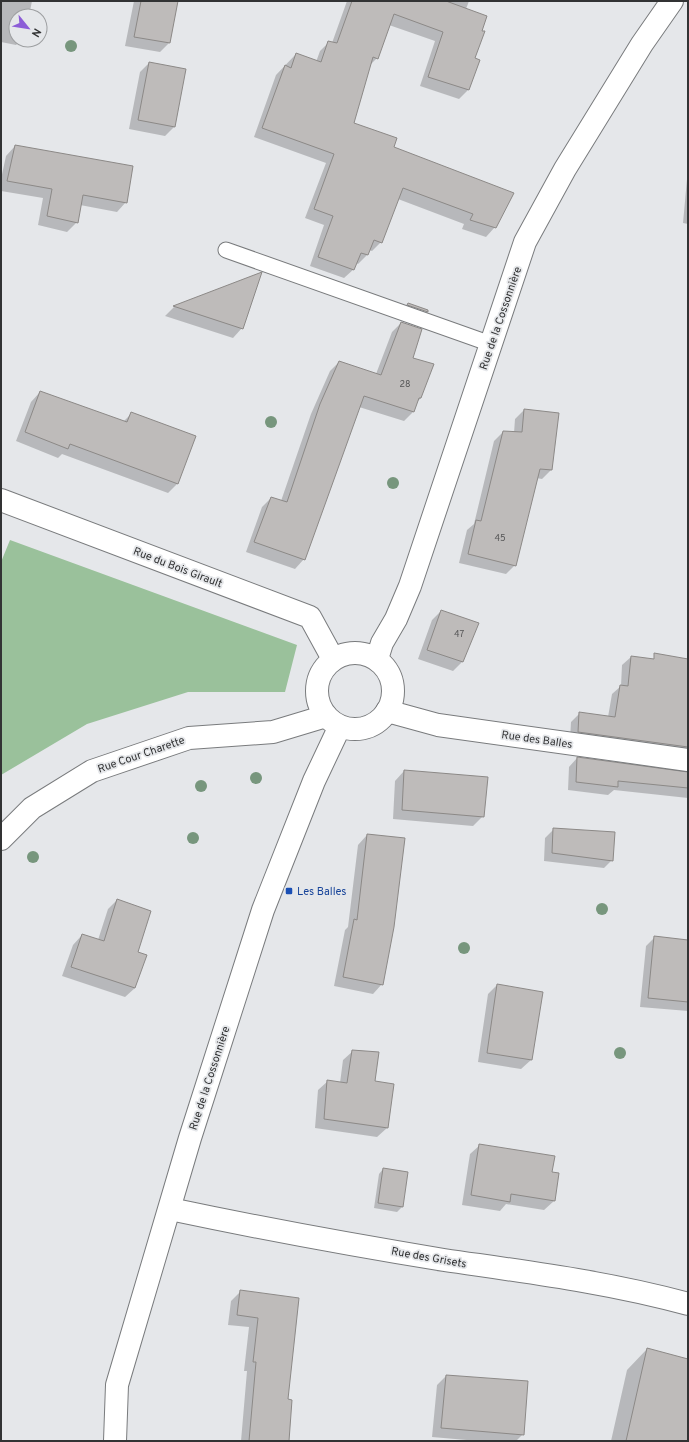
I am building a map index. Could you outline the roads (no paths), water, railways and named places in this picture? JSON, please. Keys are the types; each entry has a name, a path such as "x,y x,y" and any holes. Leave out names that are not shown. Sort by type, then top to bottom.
{"street":[{"name":"Rue de la Cossonnière","path":"377,659 382,643 396,619 410,586 525,242 565,169 642,44 672,1"},
{"name":"Rue du Bois Girault","path":"1,500 310,617 333,659"},
{"path":"355,652 366,654 377,659 385,667 393,689 392,700 387,711 378,721 366,727 353,729 333,721 319,705 316,692 318,680 324,668 333,659 343,654 355,652"},
{"name":"Rue des Balles","path":"387,711 438,725 688,760"},
{"name":"Rue de la Cossonnière","path":"114,1441 118,1385 190,1138 263,910 314,781 333,721"},
{"name":"Rue Cour Charette","path":"1,839 32,808 92,771 189,738 273,732 333,721"},
{"name":"Rue des Grisets","path":"170,1209 434,1258 609,1285 640,1291 688,1304"}],"lane":[{"path":"226,250 491,344"}],"place":[{"name":"Les Balles","path":"289,891"}]}
